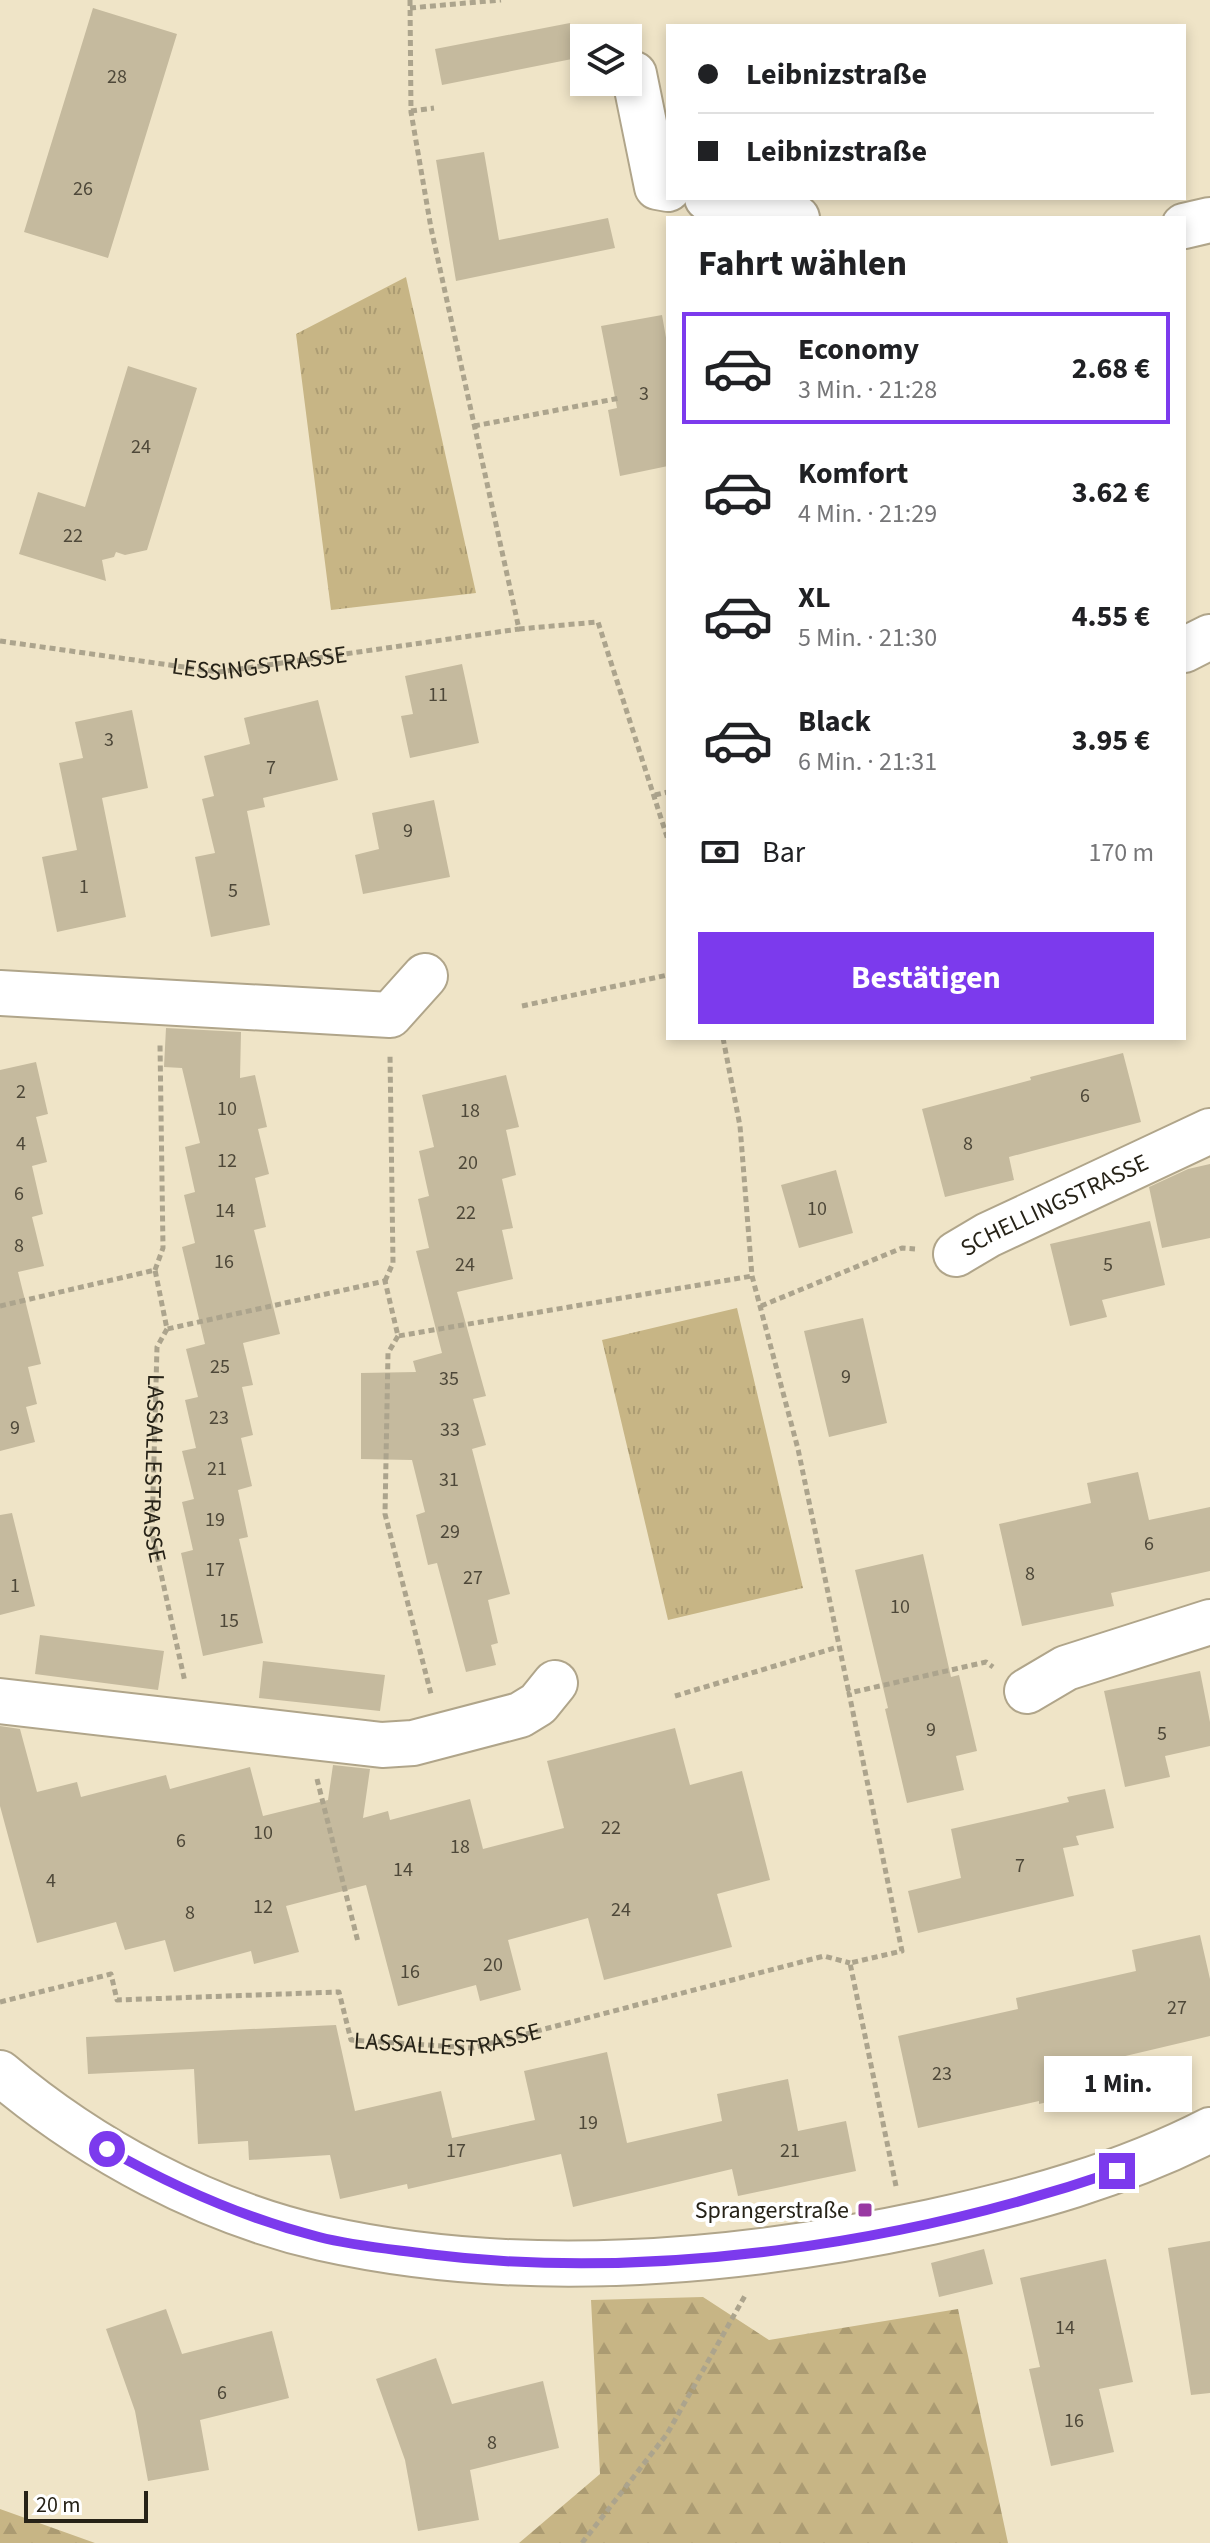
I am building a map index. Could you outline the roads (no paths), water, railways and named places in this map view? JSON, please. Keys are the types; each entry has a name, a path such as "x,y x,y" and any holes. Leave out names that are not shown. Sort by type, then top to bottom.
{"street":[{"path":"638,96 657,187 666,189"},
{"path":"716,200 788,216"},
{"path":"1186,226 1210,220"},
{"path":"1186,649 1210,637"},
{"path":"0,993 390,1015 425,976"},
{"name":"SCHELLINGSTRASSE","path":"956,1254 988,1235 1210,1131"},
{"path":"1027,1691 1066,1668 1210,1622"},
{"path":"0,1701 382,1745 413,1743 520,1715 538,1704 555,1683"},
{"path":"0,2073 40,2107 87,2138 198,2196 321,2238 479,2260 587,2264 682,2259 868,2235 991,2209 1052,2192 1117,2171 1210,2130"}],"place":[{"name":"Sprangerstraße","path":"865,2210"}]}
